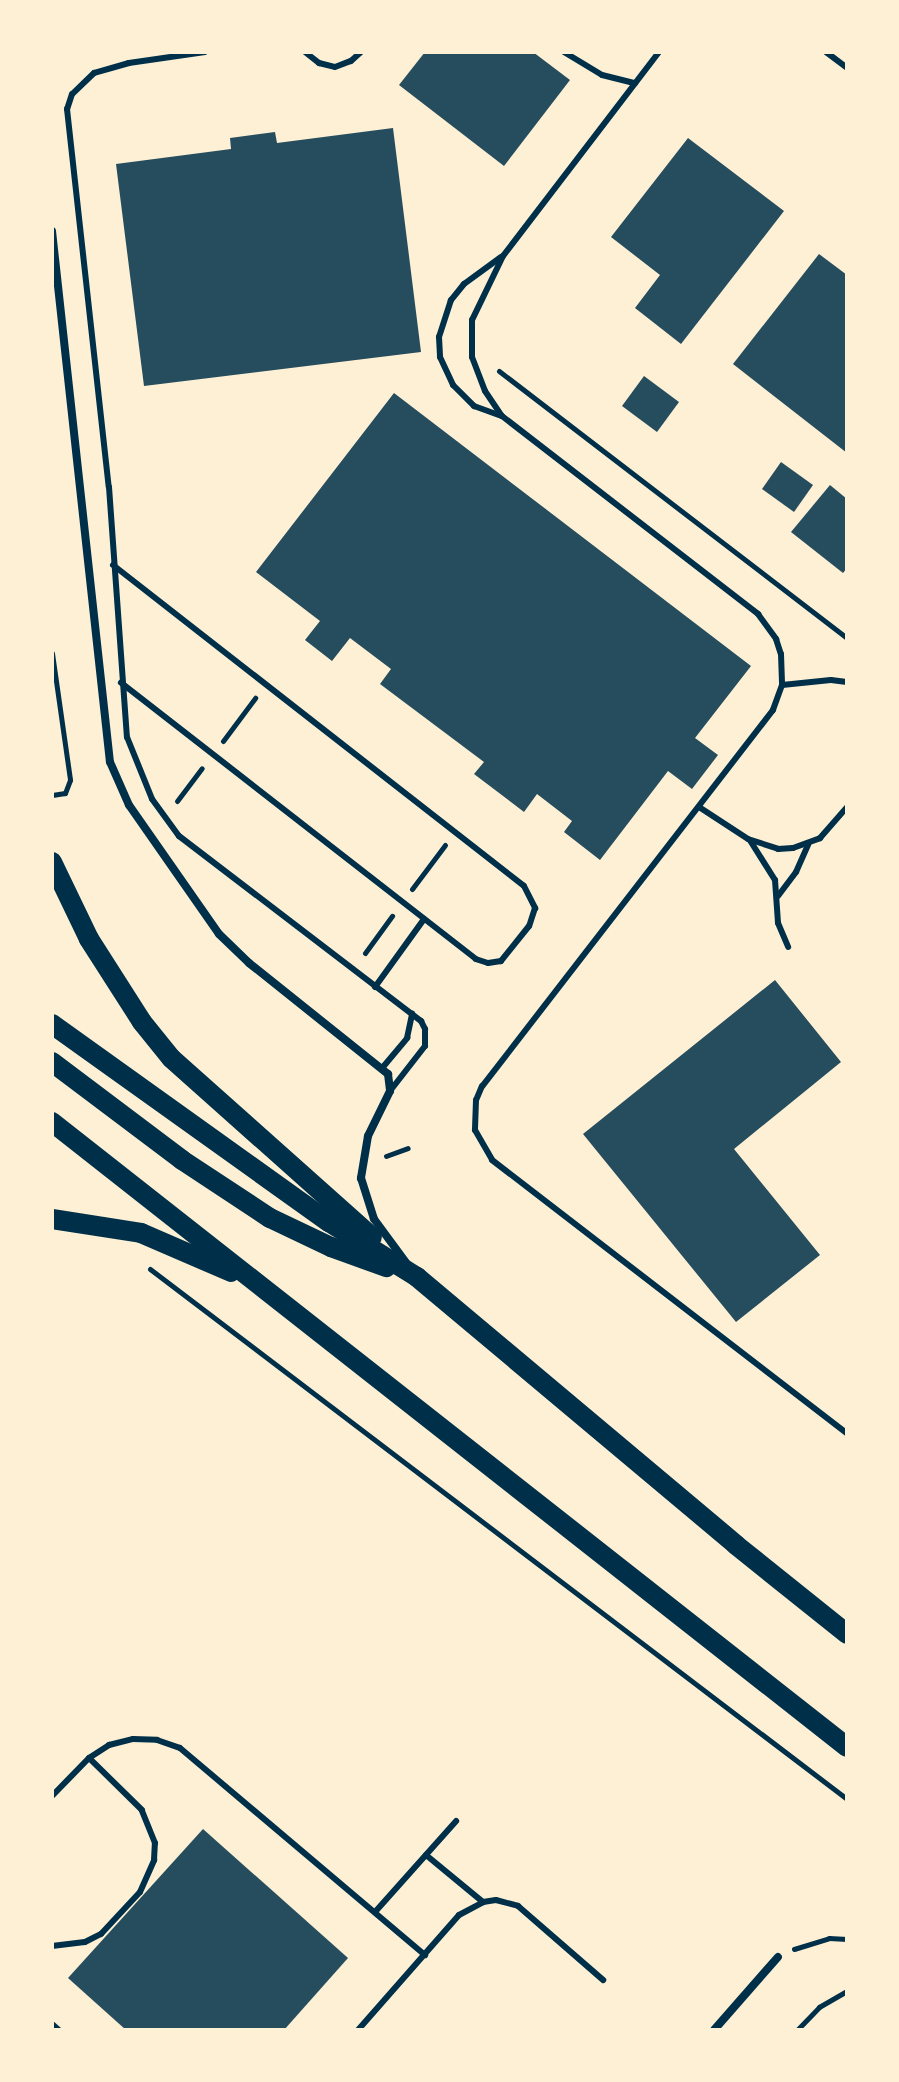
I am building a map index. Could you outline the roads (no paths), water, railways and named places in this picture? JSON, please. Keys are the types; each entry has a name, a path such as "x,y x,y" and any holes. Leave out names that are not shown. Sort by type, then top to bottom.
{"main road":[{"path":"52,862 96,950 142,1022 171,1058 417,1277 736,1545 847,1634"},
{"path":"52,1024 329,1222 417,1277"},
{"path":"52,1062 182,1160 270,1218 331,1247 417,1277"},
{"path":"52,1122 847,1747"},
{"path":"52,1219 73,1219 141,1233 262,1286"}],"street":[{"path":"52,231 105,739 118,784 129,805 219,934 249,963 388,1074 390,1091 368,1136 361,1178 374,1219 417,1277"},
{"path":"714,2030 778,1957"}],"lane":[{"path":"205,52 129,63 94,73 72,94 67,109 101,403 121,683 133,759 164,818 197,851 412,1014 425,1029 425,1046 390,1091"},
{"path":"305,52 319,63 335,67 351,61 361,52"},
{"path":"564,52 602,75 635,83"},
{"path":"502,416 477,374 470,338 478,302 503,256 659,52"},
{"path":"826,52 847,68"},
{"path":"503,256 464,284 451,300 439,337 440,357 453,385 474,406 502,416 758,614 776,639 781,654 782,685 773,710 482,1086 476,1100 475,1130 492,1160 847,1433"},
{"path":"113,565 524,886 535,908 532,920 506,957 495,963 476,959 121,683"},
{"path":"782,685 831,680 847,682"},
{"path":"699,807 748,839 778,849 808,845 830,830 847,807"},
{"path":"748,839 768,865 778,896 778,923 788,947"},
{"path":"778,896 796,872 808,845"},
{"path":"375,987 424,919"},
{"path":"383,1067 407,1038 412,1014"},
{"path":"52,1796 89,1758 109,1745 133,1739 157,1740 180,1748 425,1955"},
{"path":"52,1946 85,1942 101,1934 140,1892 154,1860 155,1843 142,1810 89,1758"},
{"path":"375,1912 456,1821"},
{"path":"426,1855 483,1902"},
{"path":"358,2030 459,1915 483,1902 496,1900 518,1906 603,1980"},
{"path":"52,2024 59,2030"}]}
